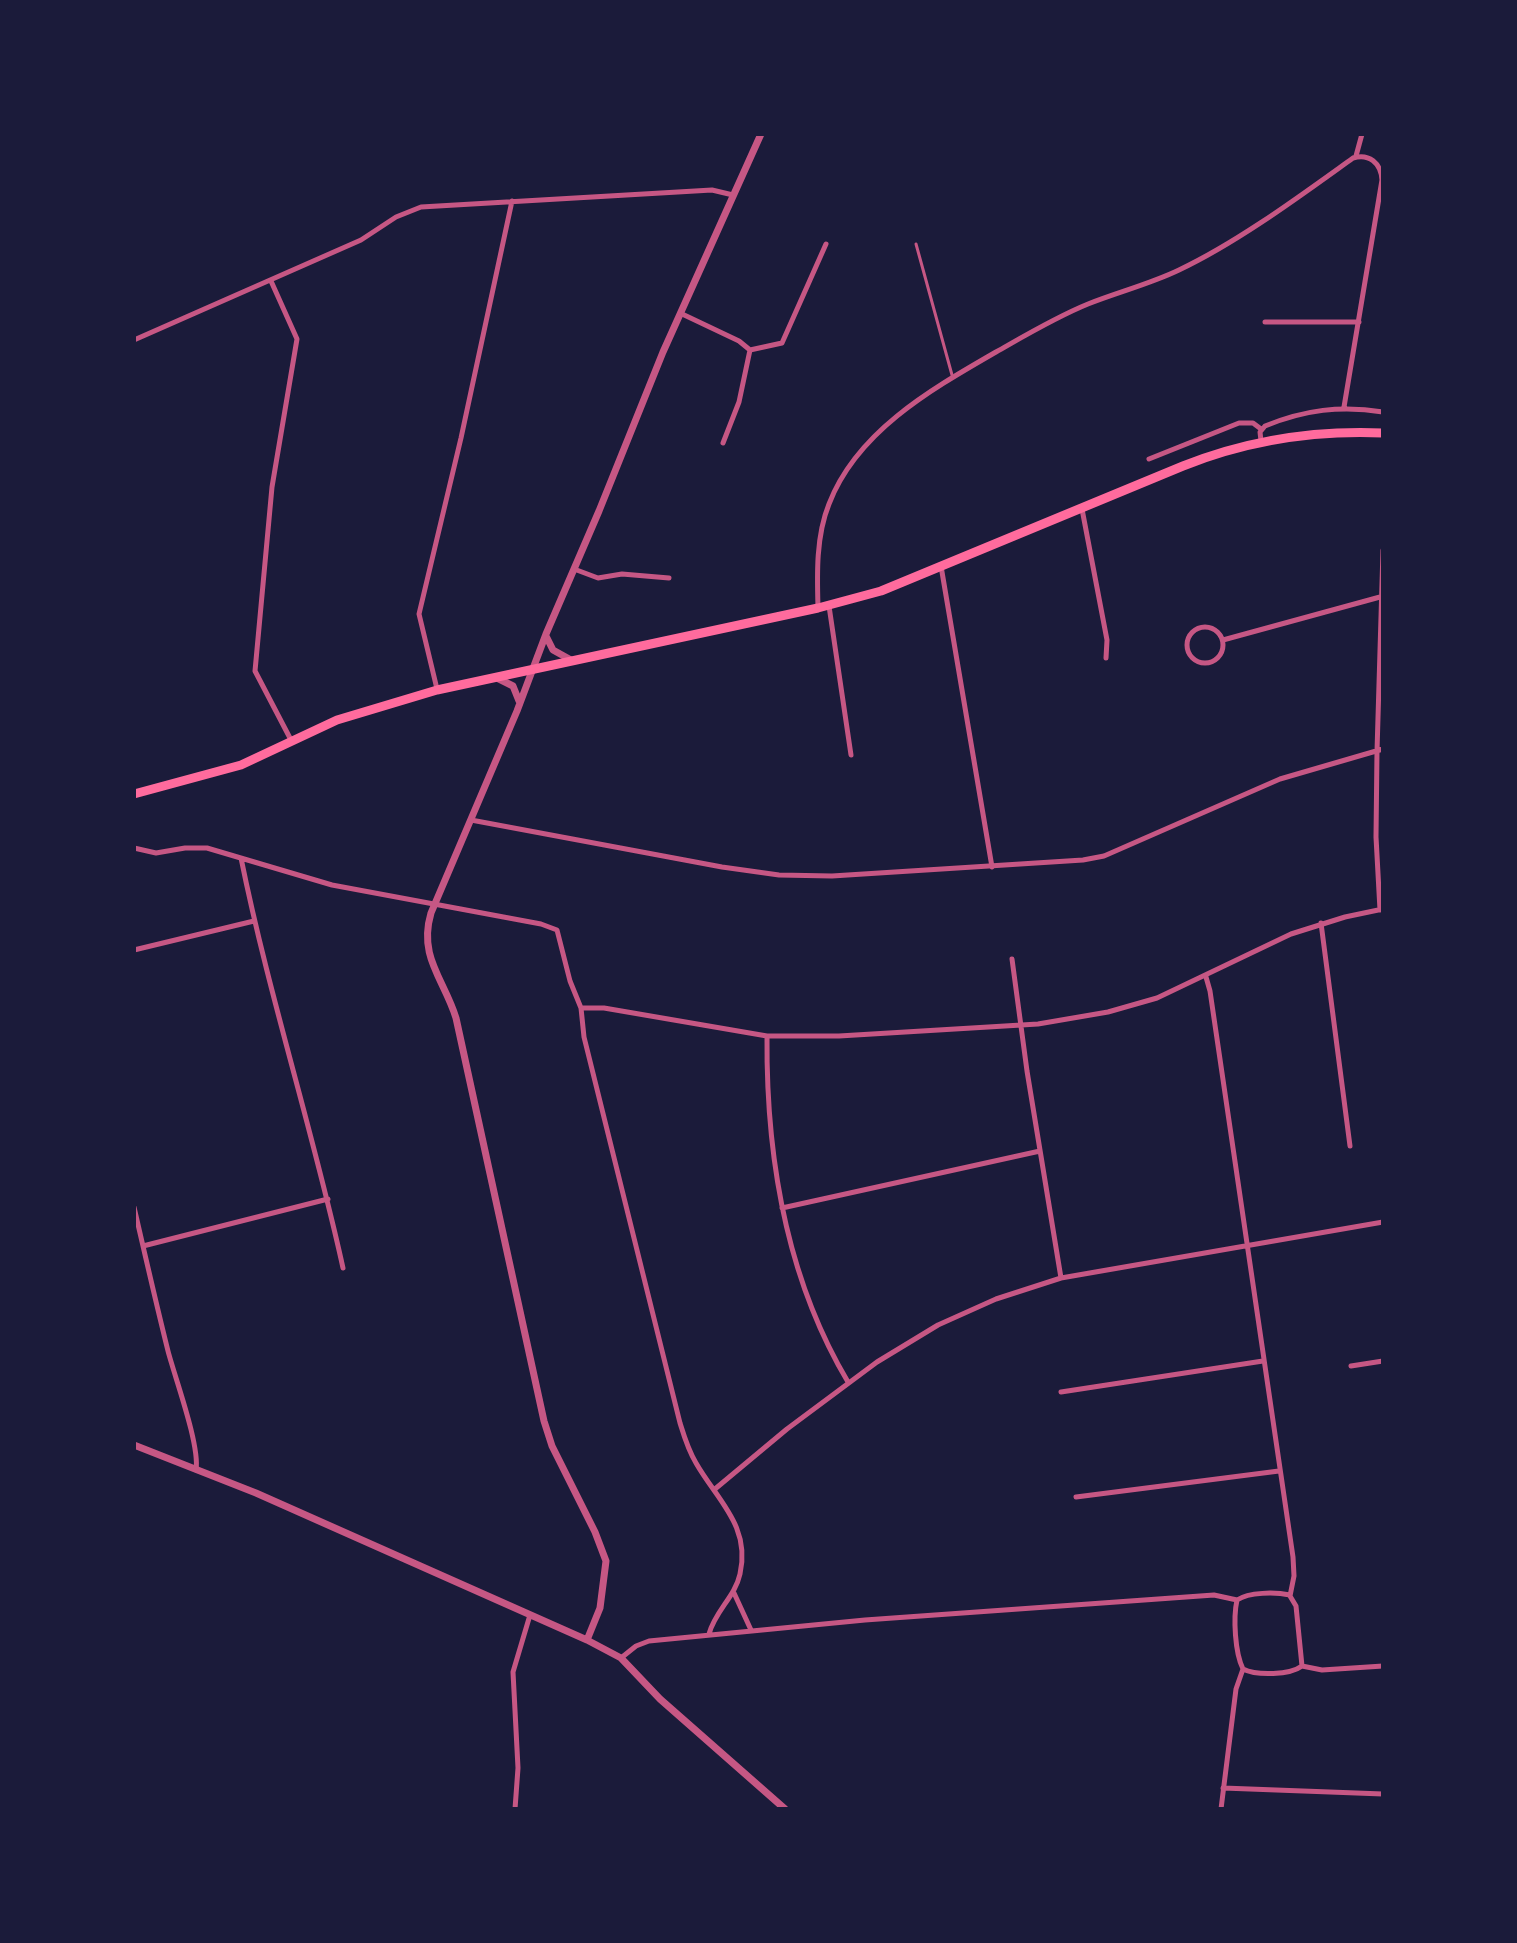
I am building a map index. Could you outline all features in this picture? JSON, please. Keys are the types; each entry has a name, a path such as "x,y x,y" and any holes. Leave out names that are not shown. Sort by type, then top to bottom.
{"highway":[{"path":"134,794 230,769 346,716 437,690 818,608 881,591 1196,461 1261,441 1329,432 1383,433"}],"street":[{"path":"587,1640 600,1608 606,1561 591,1523 557,1459 544,1421 456,1018 429,956 427,931 679,313 761,134"},
{"path":"1356,157 1362,134"},
{"path":"818,608 822,527 834,491 877,434 899,415 953,377 1064,315 1176,272 1196,261 1356,157 1365,157 1374,161 1382,176 1344,407"},
{"path":"134,340 361,240 396,217 421,207 712,190 733,195"},
{"path":"437,690 419,614 512,201"},
{"path":"750,350 782,343 826,244"},
{"path":"271,281 297,339 272,487 255,671 291,741"},
{"path":"679,313 739,341 750,350"},
{"path":"1265,322 1359,322"},
{"path":"723,443 739,402 750,350"},
{"path":"1261,429 1300,414 1344,407 1383,412"},
{"path":"1149,459 1239,423 1253,423 1261,429"},
{"path":"1261,429 1261,441"},
{"path":"1082,509 1107,640 1106,658"},
{"path":"581,1008 604,1008 767,1036 839,1036 1020,1026 1084,1017 1133,1005 1206,976 1275,941 1321,923 1382,909 1376,837 1383,550"},
{"path":"941,566 992,867"},
{"path":"574,569 598,578 622,574 669,578"},
{"path":"1223,640 1382,597"},
{"path":"829,605 851,755"},
{"path":"1197,628 1216,630 1223,640 1223,651 1211,663 1194,660 1187,650 1189,637 1197,628"},
{"path":"546,634 553,650 571,660"},
{"path":"490,677 506,680 513,686 520,703"},
{"path":"471,820 779,875 832,876 992,867 1097,858 1272,782 1380,750"},
{"path":"134,848 156,853 199,847 332,885 554,928 559,934 570,981 581,1008 587,1049 680,1423 695,1462 734,1520 740,1537 741,1565 734,1592 714,1619 709,1634"},
{"path":"241,858 254,921 328,1199 343,1268"},
{"path":"134,950 254,921"},
{"path":"1321,923 1350,1146"},
{"path":"1012,959 1061,1278"},
{"path":"1206,976 1294,1567 1290,1596 1296,1606 1302,1666"},
{"path":"767,1036 771,1142 782,1208 811,1304 848,1382"},
{"path":"782,1208 1040,1151"},
{"path":"143,1246 328,1199"},
{"path":"134,1207 187,1418 196,1470"},
{"path":"715,1489 848,1382 938,1325 996,1299 1061,1278 1383,1222"},
{"path":"1061,1392 1263,1361"},
{"path":"1351,1366 1383,1361"},
{"path":"134,1445 256,1493 621,1658 649,1689 785,1809"},
{"path":"1076,1497 1279,1471"},
{"path":"734,1592 751,1630"},
{"path":"621,1658 636,1646 649,1641 751,1630 1214,1595 1237,1600 1245,1596 1279,1593 1290,1596"},
{"path":"1221,1809 1236,1689 1243,1669 1239,1660 1237,1600"},
{"path":"515,1809 518,1768 512,1682 515,1661 530,1615"},
{"path":"1243,1669 1254,1673 1296,1670 1302,1666 1322,1670 1383,1666"},
{"path":"1223,1788 1383,1794"}],"lane":[{"path":"916,244 953,377"}]}
